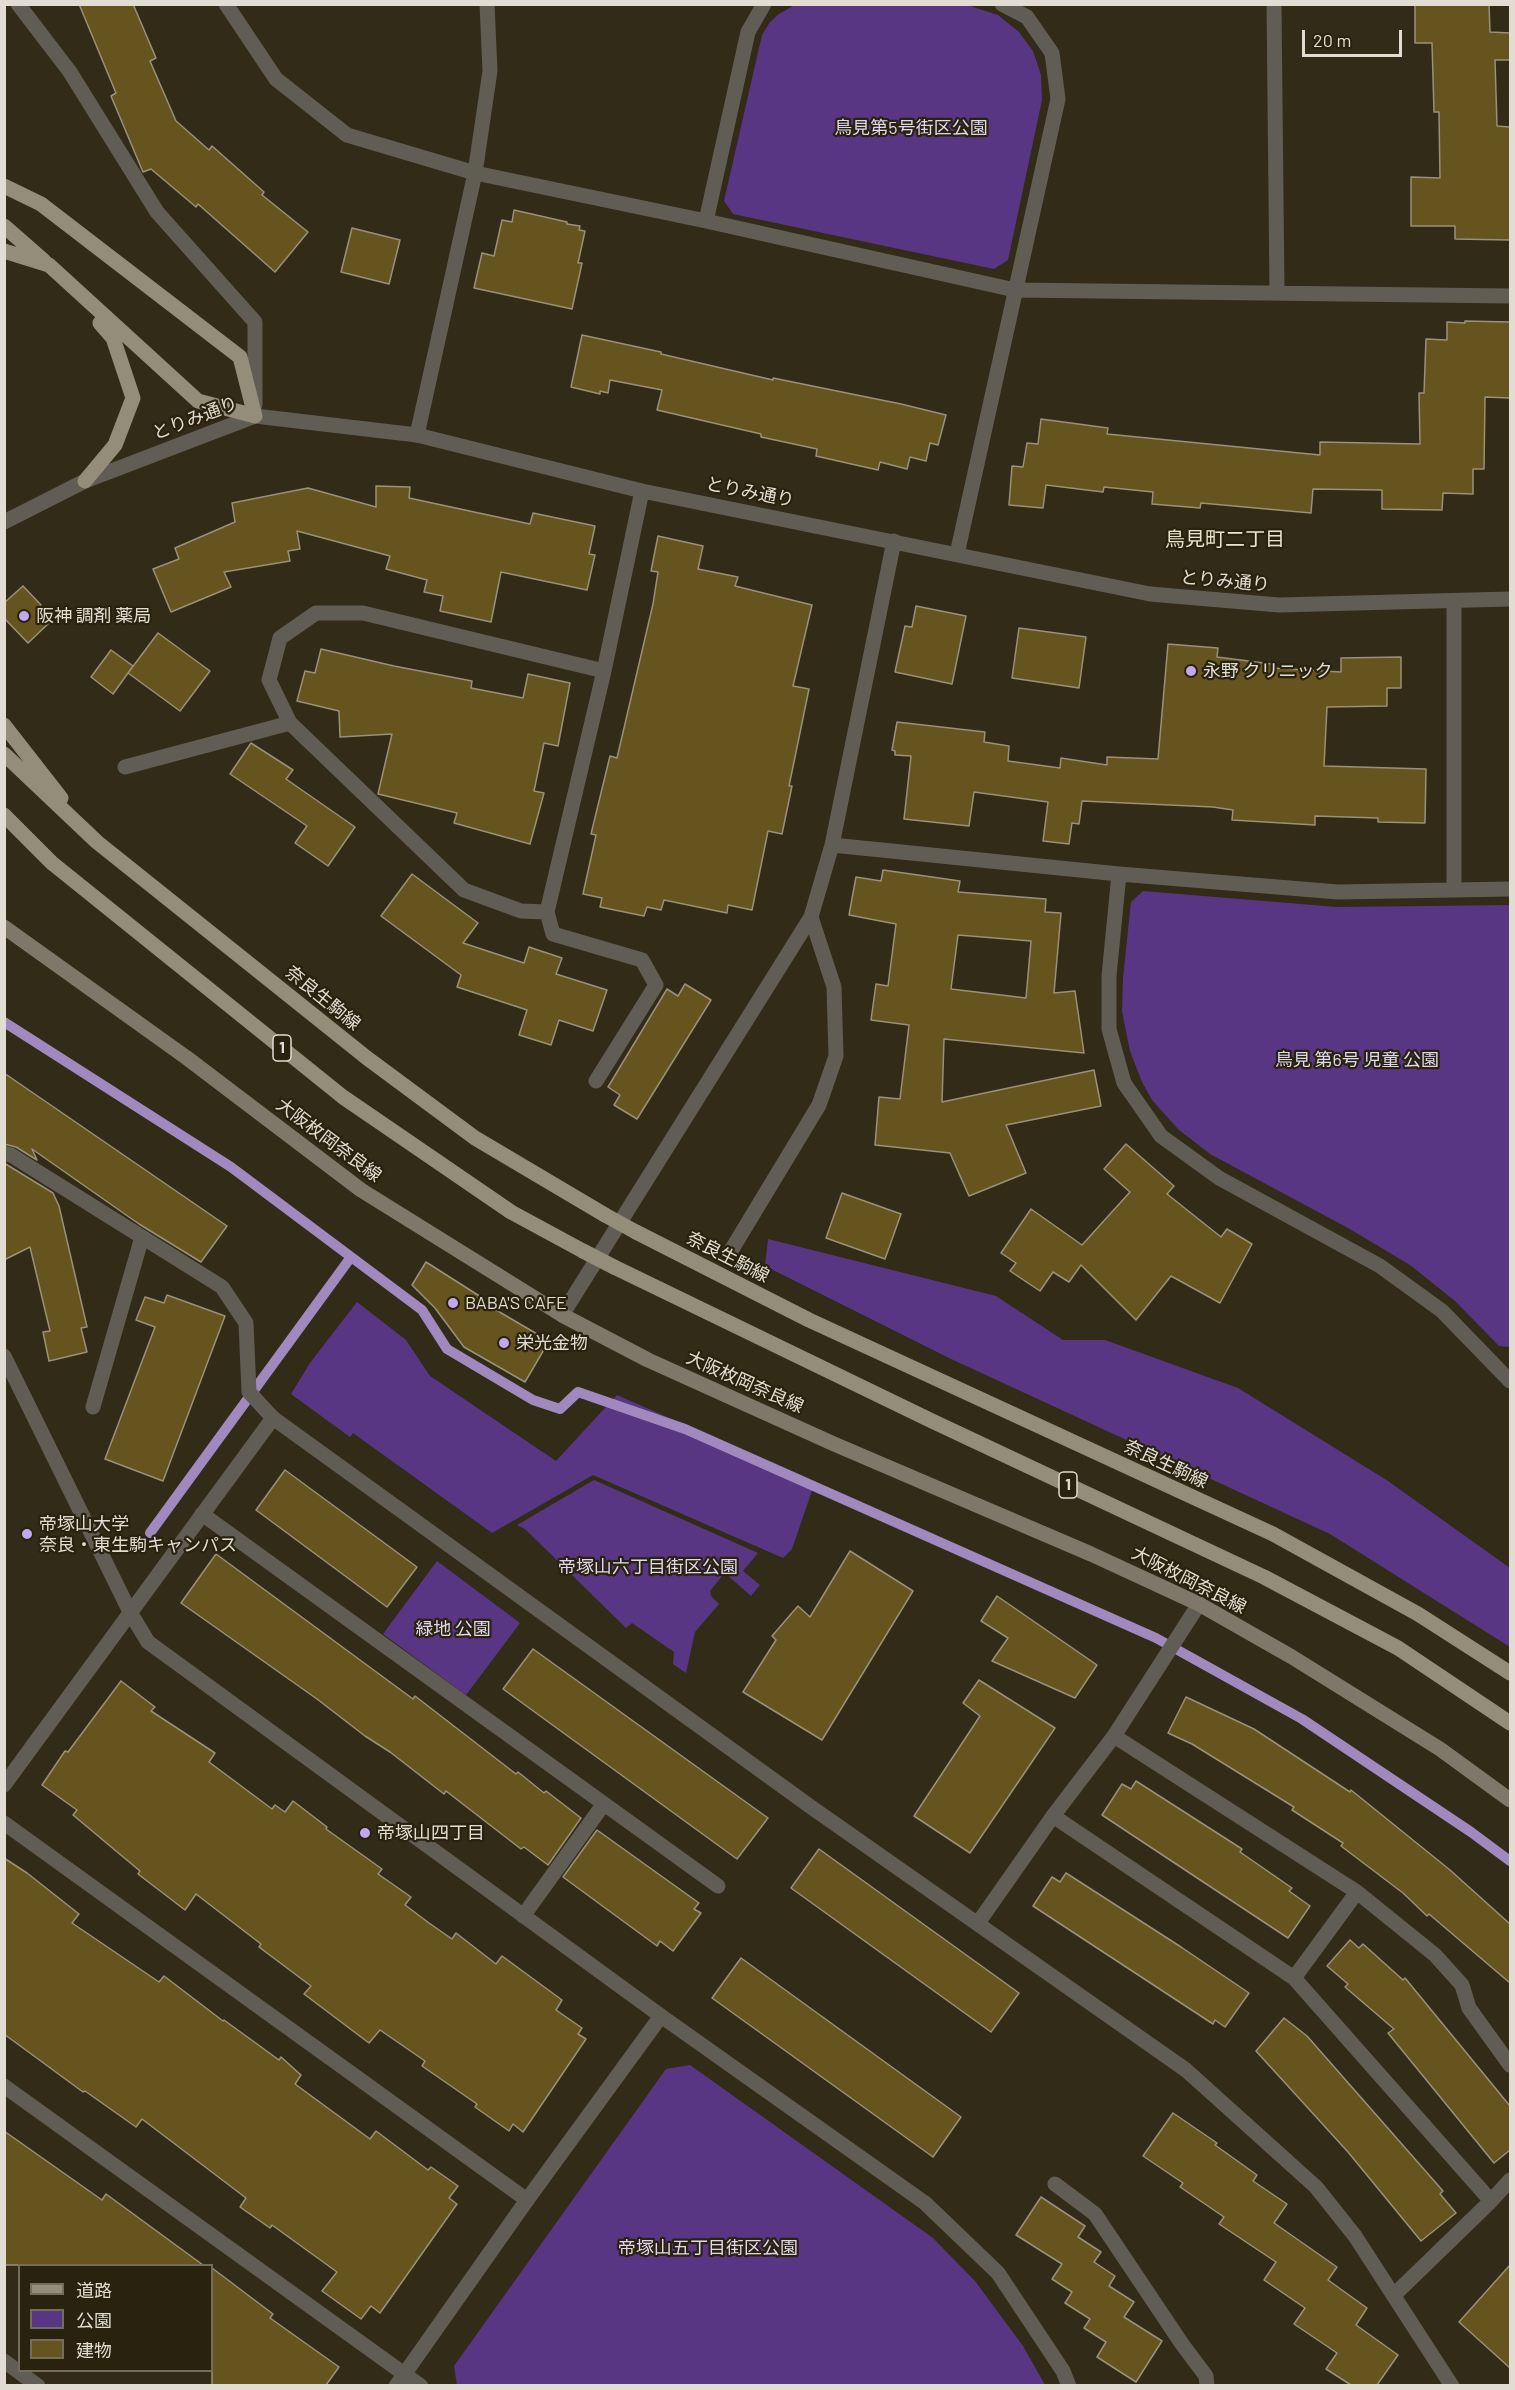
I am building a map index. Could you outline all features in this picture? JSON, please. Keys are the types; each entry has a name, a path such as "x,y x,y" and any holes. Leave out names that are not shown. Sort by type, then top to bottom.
{"main road":[{"path":"4,173 240,357 255,416 198,401 4,226"},
{"path":"4,186 41,204"},
{"path":"4,251 49,265 113,338 133,398 115,445 85,481"},
{"path":"4,725 97,842"},
{"name":"奈良生駒線","path":"4,754 97,842 367,1058 475,1138 636,1232 809,1320 1273,1534 1418,1614 1510,1673"},
{"name":"1","path":"4,815 52,863 343,1097 511,1212 614,1267 932,1421 1264,1577 1398,1648 1510,1723"},
{"name":"大阪枚岡奈良線","path":"4,927 187,1058 361,1190 562,1315 669,1369 834,1444 1091,1554 1199,1604 1292,1657 1440,1749 1510,1800"}],"street":[{"path":"18,4 70,72 158,212 255,322 255,416"},
{"path":"226,4 276,79 346,135 475,173 1016,290 1510,296"},
{"path":"417,435 475,173 490,70 487,4"},
{"path":"705,221 748,32 764,4"},
{"path":"957,554 1058,99 1052,53 1028,17 1002,4"},
{"path":"1274,4 1277,292"},
{"name":"とりみ通り","path":"4,522 85,481 255,416 417,435 642,491 1150,594 1279,605 1510,599"},
{"path":"596,1081 656,985 642,960 553,934 547,912 604,672 642,491"},
{"path":"562,1315 811,917 832,845 894,541"},
{"path":"1454,601 1454,889"},
{"path":"547,912 521,911 464,890 290,723 269,680 280,638 316,613 363,613 604,672"},
{"path":"125,767 290,723"},
{"path":"832,845 1119,874 1338,892 1510,889"},
{"path":"1119,874 1109,976 1109,1029 1124,1083 1161,1136 1219,1178 1380,1266 1442,1311 1509,1376"},
{"path":"732,1249 819,1105 836,1056 834,987 811,917"},
{"path":"4,1153 11,1155 222,1287 246,1323 249,1392 273,1418 802,1800 1186,2070 1316,2187 1355,2236 1452,2385"},
{"path":"93,1407 142,1237"},
{"path":"4,1356 131,1614 148,1642 660,2016 925,2204 998,2273 1063,2371 1069,2385"},
{"path":"4,1785 273,1418"},
{"path":"202,1514 718,1886"},
{"path":"978,1923 1053,1816 1114,1736 1199,1604"},
{"path":"1114,1736 1357,1892 1435,1955 1462,1985 1469,2008 1510,2066"},
{"path":"523,1916 603,1805"},
{"path":"1053,1816 1294,1978 1491,2201"},
{"path":"4,1823 527,2200"},
{"path":"1294,1978 1357,1892"},
{"path":"400,2380 660,2016"},
{"path":"4,2086 400,2380 421,2385"},
{"path":"1394,2295 1510,2180"},
{"path":"1055,2184 1095,2214 1206,2376 1208,2385"},
{"path":"4,2361 18,2371"},
{"path":"20,2372 38,2385"}],"green space":[{"name":"鳥見第5号街区公園","path":"808,4 970,6 998,15 1019,32 1033,51 1041,75 1042,100 1008,260 994,269 733,214 724,201 762,35 770,22 779,14 793,6"},
{"name":"鳥見 第6号 児童 公園","path":"1143,891 1337,907 1510,905 1510,1347 1499,1346 1455,1301 1410,1265 1348,1228 1210,1154 1178,1129 1152,1100 1130,1051 1122,1011 1131,902"},
{"path":"768,1239 996,1296 1063,1340 1105,1340 1238,1388 1388,1481 1510,1568 1510,1647 1330,1534 949,1358 765,1266"},
{"path":"357,1302 406,1340 430,1376 556,1461 617,1395 815,1482 792,1549 783,1558 593,1475 492,1533 353,1433 350,1437 291,1394 310,1363"},
{"name":"帝塚山六丁目街区公園","path":"594,1480 758,1553 743,1571 760,1585 751,1596 726,1574 710,1591 711,1596 719,1604 695,1632 686,1673 673,1664 674,1652 632,1623 626,1628 525,1529 517,1525"},
{"name":"緑地 公園","path":"437,1561 520,1623 466,1695 383,1634"},
{"name":"帝塚山五丁目街区公園","path":"690,2065 933,2238 975,2281 1023,2346 1045,2385 457,2385 454,2366 666,2069"}],"building":[{"path":"79,4 133,4 156,58 150,61 176,121 209,150 212,146 264,192 262,195 308,232 275,272 198,204 196,207 151,169 143,172 111,96 116,93"},
{"path":"1415,4 1489,4 1490,32 1510,33 1510,60 1495,60 1497,126 1510,127 1510,240 1455,239 1455,226 1411,226 1411,177 1440,178 1439,112 1434,112 1432,43 1415,43"},
{"path":"514,210 567,222 567,224 580,226 579,230 585,231 578,263 582,263 572,309 474,288 482,253 494,256 502,220 512,222"},
{"path":"352,228 400,240 389,284 341,272"},
{"path":"1465,321 1510,322 1510,398 1485,397 1484,469 1473,469 1473,494 1443,493 1442,510 1382,509 1382,490 1313,489 1311,513 1201,503 1200,508 1152,504 1153,492 1104,487 1103,492 1046,485 1043,508 1009,505 1012,466 1023,467 1027,443 1038,444 1041,419 1108,428 1107,434 1320,455 1320,442 1420,444 1419,393 1424,393 1426,339 1447,340 1447,322 1465,323"},
{"path":"582,335 773,380 773,378 946,415 938,445 930,443 926,461 910,457 907,469 880,462 878,470 816,456 817,449 657,410 662,390 610,380 608,393 600,391 600,394 571,387"},
{"path":"376,486 410,487 409,498 530,524 533,513 595,526 589,554 595,555 587,590 501,572 491,622 440,611 443,596 424,592 427,580 386,569 390,556 297,531 300,549 288,551 290,561 224,572 231,587 171,612 153,569 179,559 175,548 235,522 232,503 308,488 376,507"},
{"path":"658,536 703,546 698,569 738,577 735,586 812,605 793,686 809,689 789,786 792,786 782,834 768,831 752,910 728,905 727,913 664,900 661,910 647,907 644,916 600,907 602,898 583,894 596,835 591,834 610,756 617,758 653,604 658,572 651,571"},
{"name":"阪神 調剤 薬局","path":"23,586 41,605 36,610 49,623 28,643 4,618 4,603"},
{"path":"916,606 966,616 952,684 895,672 905,626 912,627"},
{"path":"1019,628 1086,637 1079,688 1012,678"},
{"path":"158,633 210,671 180,711 128,673"},
{"path":"1168,644 1218,648 1217,657 1272,664 1272,668 1341,672 1341,658 1401,657 1401,688 1387,688 1387,706 1327,707 1324,766 1426,769 1425,823 1378,822 1378,818 1315,816 1315,825 1232,820 1233,810 1213,807 1082,801 1079,824 1072,823 1069,844 1043,841 1048,802 974,792 969,826 904,819 911,756 895,755 895,751 892,750 897,722 985,732 984,742 1009,746 1008,761 1060,768 1061,758 1107,765 1107,757 1158,759"},
{"path":"321,649 472,681 471,688 523,698 528,674 570,683 558,746 544,743 534,791 544,793 530,844 454,823 457,813 378,794 392,734 340,737 339,711 297,701 305,671 315,673"},
{"path":"111,650 133,666 113,694 91,677"},
{"path":"251,743 293,770 286,779 355,827 328,866 295,843 307,826 230,774"},
{"path":"883,870 960,881 958,892 1046,899 1045,912 1061,913 1054,993 1075,991 1084,1053 944,1039 942,1102 1094,1070 1101,1106 1006,1125 1026,1173 969,1196 950,1153 875,1145 879,1097 900,1099 909,1025 871,1020 876,984 888,986 896,924 849,915 856,877 881,881","holes":["958,935 1031,941 1026,998 951,989"]},
{"path":"412,874 478,923 463,943 524,963 529,947 562,958 556,974 607,990 593,1031 559,1020 551,1045 519,1035 527,1010 457,987 461,975 381,916"},
{"path":"685,984 711,1000 637,1119 614,1105 620,1095 608,1087 667,989 678,996"},
{"path":"4,1073 227,1226 201,1262 139,1224 32,1149 37,1160 16,1147 4,1144"},
{"path":"1126,1144 1174,1186 1167,1194 1221,1237 1227,1229 1252,1244 1220,1303 1171,1276 1136,1320 1081,1265 1069,1282 1053,1272 1040,1291 1010,1271 1016,1263 1001,1253 1031,1209 1082,1245 1130,1192 1104,1169"},
{"path":"4,1163 53,1193 59,1206 87,1327 81,1328 87,1352 49,1361 43,1332 50,1331 30,1247 4,1260"},
{"path":"842,1193 901,1214 885,1259 826,1238"},
{"path":"426,1262 481,1297 479,1300 549,1341 525,1382 464,1347 435,1308 412,1285"},
{"path":"167,1295 225,1316 163,1481 105,1459 155,1327 136,1320 145,1297 164,1303"},
{"path":"285,1470 417,1567 387,1607 256,1510"},
{"path":"850,1551 913,1591 822,1740 743,1692 776,1640 772,1636 798,1606 810,1617"},
{"path":"216,1554 413,1699 415,1696 516,1774 518,1772 581,1818 548,1865 524,1847 521,1849 446,1791 444,1794 390,1752 181,1603"},
{"path":"997,1596 1097,1665 1075,1698 992,1661 1008,1638 981,1621"},
{"path":"533,1649 768,1818 737,1859 503,1689"},
{"path":"979,1680 1055,1728 970,1853 914,1816 980,1716 963,1703"},
{"path":"121,1681 155,1707 151,1711 215,1753 209,1762 272,1809 275,1805 285,1812 293,1801 327,1827 326,1829 382,1869 378,1874 411,1897 405,1905 429,1923 452,1939 456,1933 496,1964 502,1956 562,2000 556,2010 582,2028 578,2034 586,2039 523,2132 513,2124 509,2131 475,2107 477,2104 422,2066 425,2061 380,2030 369,2043 304,1994 311,1986 259,1947 261,1944 196,1894 185,1910 138,1874 140,1871 73,1815 77,1810 42,1785 65,1751 68,1752"},
{"path":"1186,1697 1254,1729 1350,1792 1351,1790 1450,1870 1510,1924 1510,1983 1429,1914 1427,1916 1403,1893 1341,1846 1343,1843 1292,1810 1294,1807 1192,1744 1168,1733"},
{"path":"1136,1781 1242,1849 1240,1852 1292,1888 1289,1891 1310,1906 1288,1938 1102,1815 1122,1784 1131,1789"},
{"path":"597,1830 699,1903 694,1909 701,1913 673,1951 660,1941 657,1946 563,1877"},
{"path":"819,1849 1019,1993 991,2032 791,1888"},
{"path":"4,1858 79,1914 72,1923 159,1982 164,1976 279,2060 281,2057 301,2075 295,2084 370,2139 376,2131 428,2170 431,2167 458,2186 449,2198 457,2204 380,2313 371,2306 361,2319 322,2291 337,2272 272,2225 270,2228 240,2207 246,2198 142,2119 136,2127 85,2091 83,2092 4,2034"},
{"path":"1066,1873 1249,1993 1225,2027 1215,2020 1213,2024 1033,1906 1052,1877 1060,1882"},
{"path":"1350,1940 1359,1948 1363,1944 1403,1980 1405,1978 1510,2106 1510,2150 1494,2163 1388,2033 1394,2029 1345,1987 1348,1984 1327,1966"},
{"path":"741,1958 961,2117 933,2157 712,1998"},
{"path":"1284,2018 1307,2036 1443,2191 1440,2194 1456,2213 1421,2241 1348,2152 1256,2051"},
{"path":"1173,2113 1217,2143 1215,2145 1257,2175 1253,2181 1287,2204 1274,2223 1337,2267 1328,2280 1367,2308 1356,2325 1398,2355 1377,2385 1351,2385 1326,2369 1337,2353 1294,2324 1305,2308 1264,2280 1276,2262 1219,2224 1224,2217 1180,2187 1183,2183 1143,2156"},
{"path":"4,2131 102,2200 106,2194 202,2264 18,2264 4,2265"},
{"path":"1041,2197 1085,2226 1078,2237 1101,2252 1094,2262 1115,2276 1109,2286 1134,2302 1124,2317 1162,2341 1136,2382 1097,2357 1106,2342 1084,2328 1090,2319 1065,2303 1072,2292 1052,2279 1062,2264 1016,2235"},
{"path":"1510,2265 1510,2368 1459,2322"},
{"path":"213,2269 273,2314 270,2318 339,2367 326,2385 212,2385"}],"waterway":[{"path":"4,1022 231,1167 422,1310 447,1349 533,1400 560,1409 578,1392 685,1429 1156,1638 1302,1719 1471,1832 1510,1861"},
{"path":"150,1533 351,1257"}],"place":[{"name":"阪神 調剤 薬局","path":"24,616"},
{"name":"永野 クリニック","path":"1191,671"},
{"name":"BABA'S CAFE","path":"453,1303"},
{"name":"栄光金物","path":"504,1343"},
{"name":"帝塚山大学 奈良・東生駒キャンパス","path":"27,1534"},
{"name":"帝塚山四丁目","path":"365,1833"}],"district":[{"name":"鳥見町二丁目","path":"1225,539"}]}
